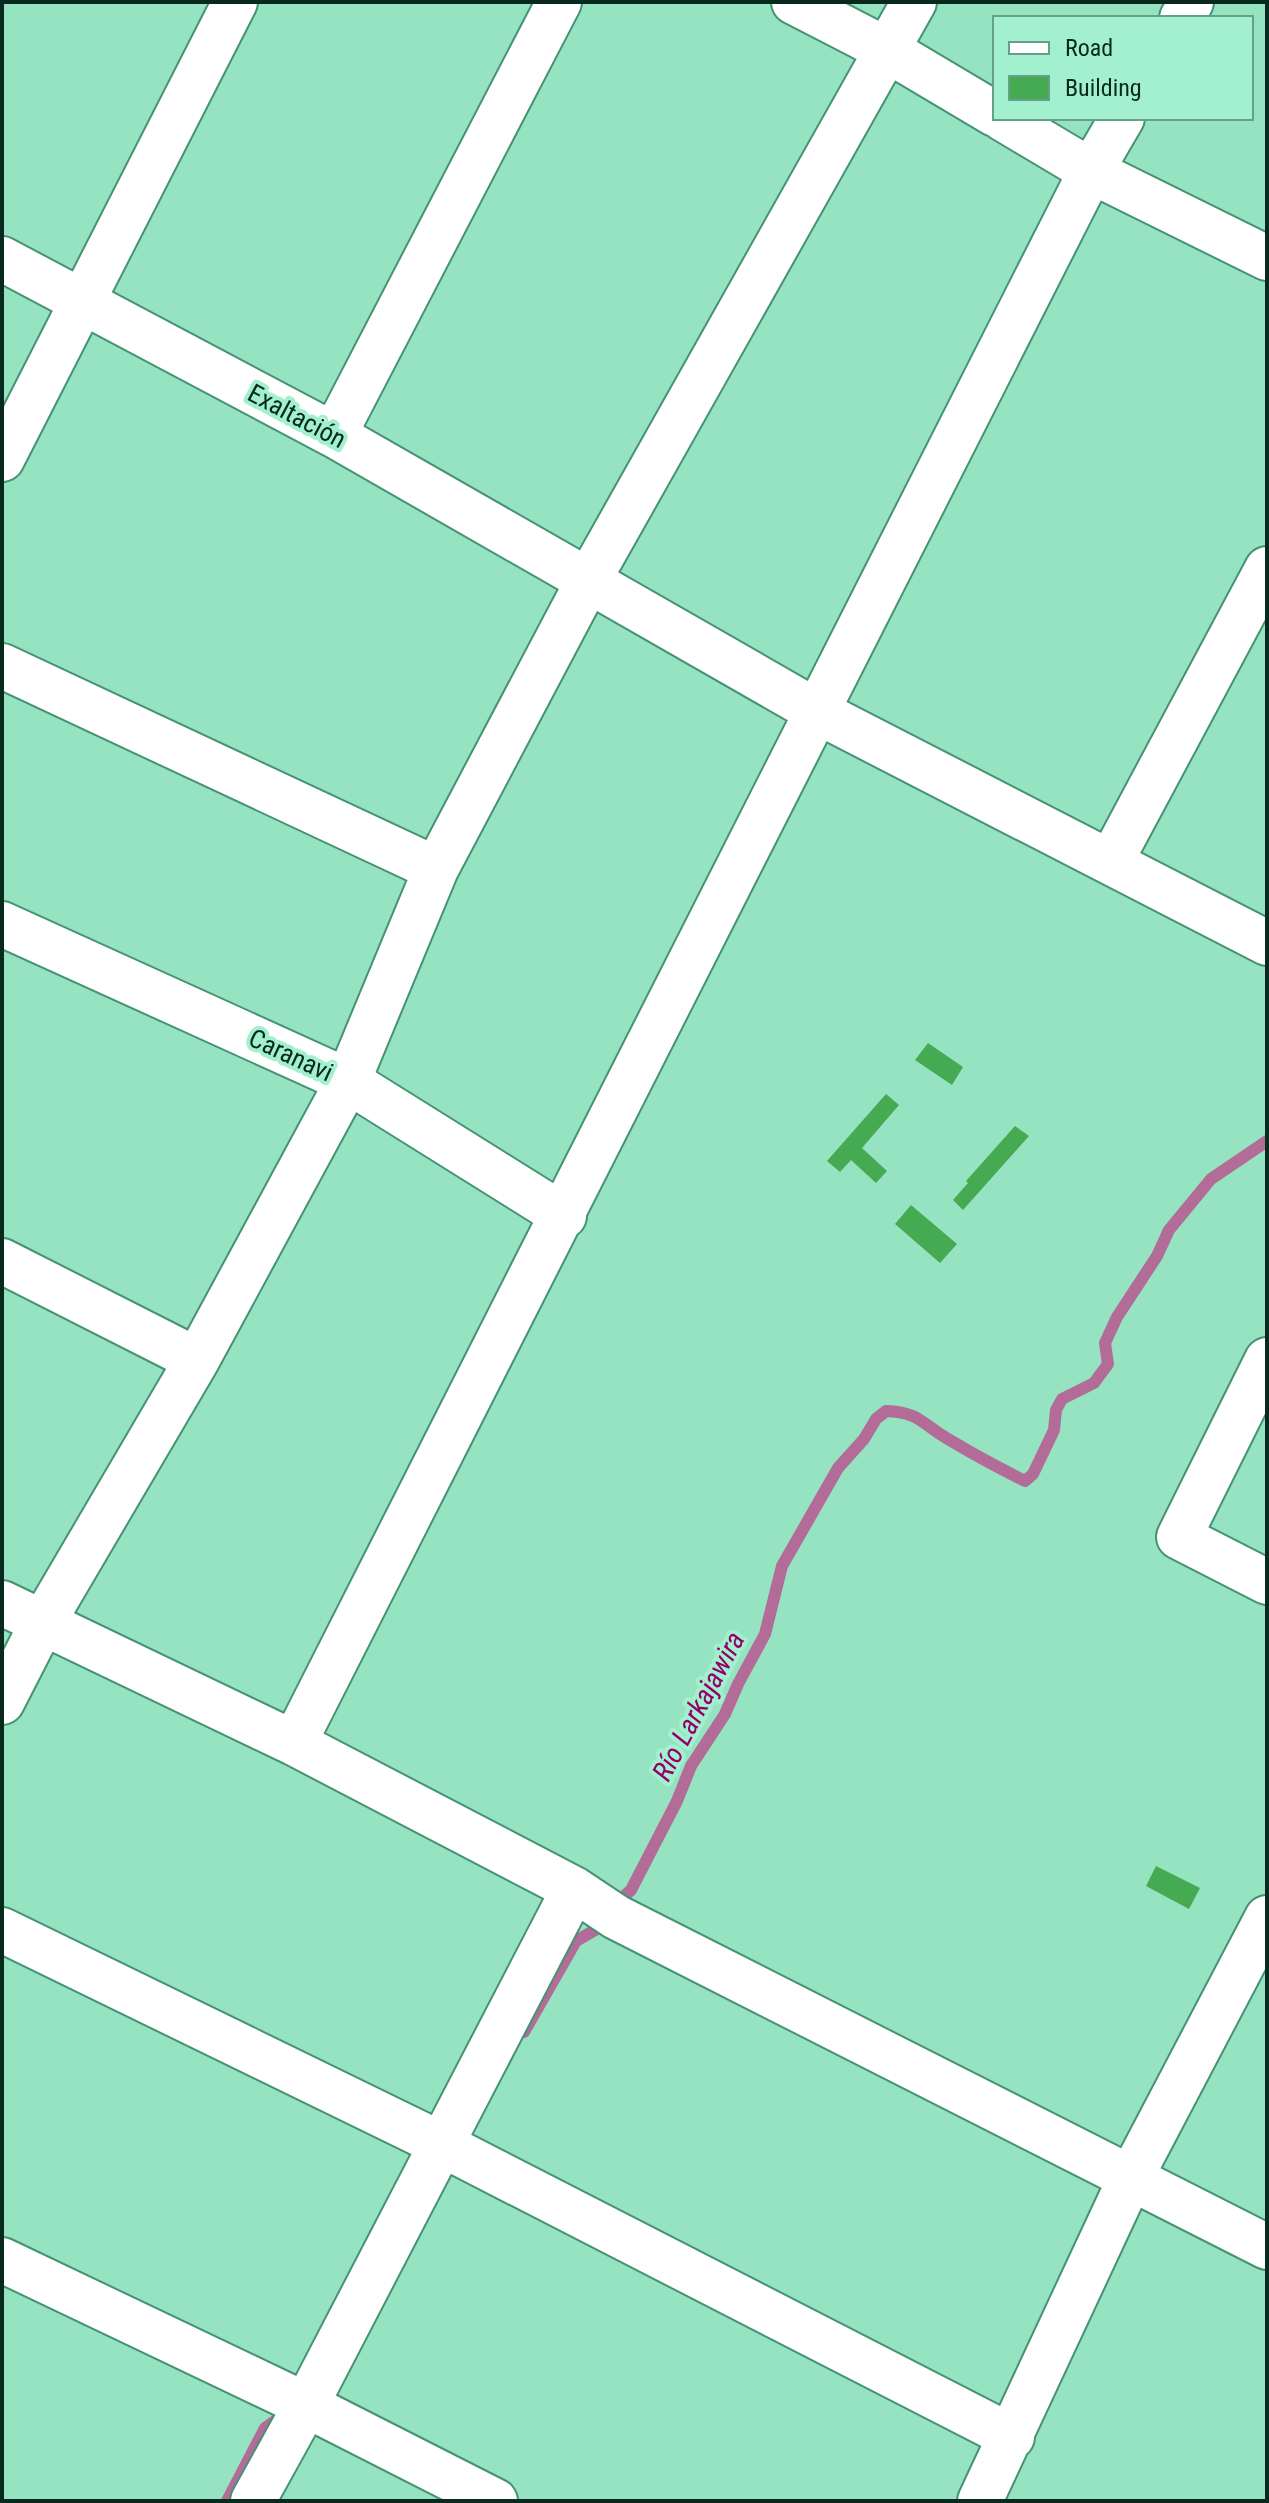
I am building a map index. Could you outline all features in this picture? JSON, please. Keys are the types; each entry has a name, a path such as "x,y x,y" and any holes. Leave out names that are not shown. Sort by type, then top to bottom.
{"street":[{"path":"2,459 235,2"},
{"path":"334,435 559,2"},
{"path":"794,2 889,51 993,113"},
{"path":"2,1702 42,1624 197,1360 348,1081 436,869 588,581 914,2"},
{"path":"1005,120 1091,171 1267,258"},
{"path":"294,1743 564,1216 1091,171 1121,120"},
{"name":"Exaltación","path":"2,259 334,435 816,711 1267,943"},
{"path":"1111,861 1267,569"},
{"path":"2,666 436,869"},
{"name":"Caranavi","path":"2,924 348,1081 564,1216"},
{"path":"2,1261 197,1360"},
{"path":"1267,1360 1179,1537 1267,1582"},
{"path":"2,1603 294,1743 574,1889 616,1917 1267,2247"},
{"path":"253,2501 574,1889"},
{"path":"980,2501 1131,2177 1266,1921"},
{"path":"2,1930 441,2144 1012,2437"},
{"path":"2,2260 306,2405 495,2501"}],"building":[{"path":"928,1043 963,1067 952,1085 915,1060"},
{"path":"886,1094 899,1105 862,1148 887,1171 876,1183 851,1160 840,1172 827,1161"},
{"path":"1015,1126 1029,1136 963,1210 953,1200"},
{"path":"911,1205 957,1244 940,1263 895,1224"},
{"path":"1156,1866 1200,1888 1189,1909 1146,1886"}],"waterway":[{"name":"Río Larkajawira","path":"617,1909 619,1901 631,1890 677,1801 691,1766 725,1714 765,1634 782,1566 838,1468 864,1439 876,1419 886,1411 913,1416 957,1445 1025,1481 1033,1474 1054,1430 1056,1410 1062,1399 1094,1383 1108,1364 1105,1343 1169,1230 1211,1179 1267,1141"},
{"name":"Río Larkajawira","path":"524,2032 576,1941 607,1923"},
{"name":"Río Larkajawira","path":"227,2501 265,2428 283,2415"}]}
